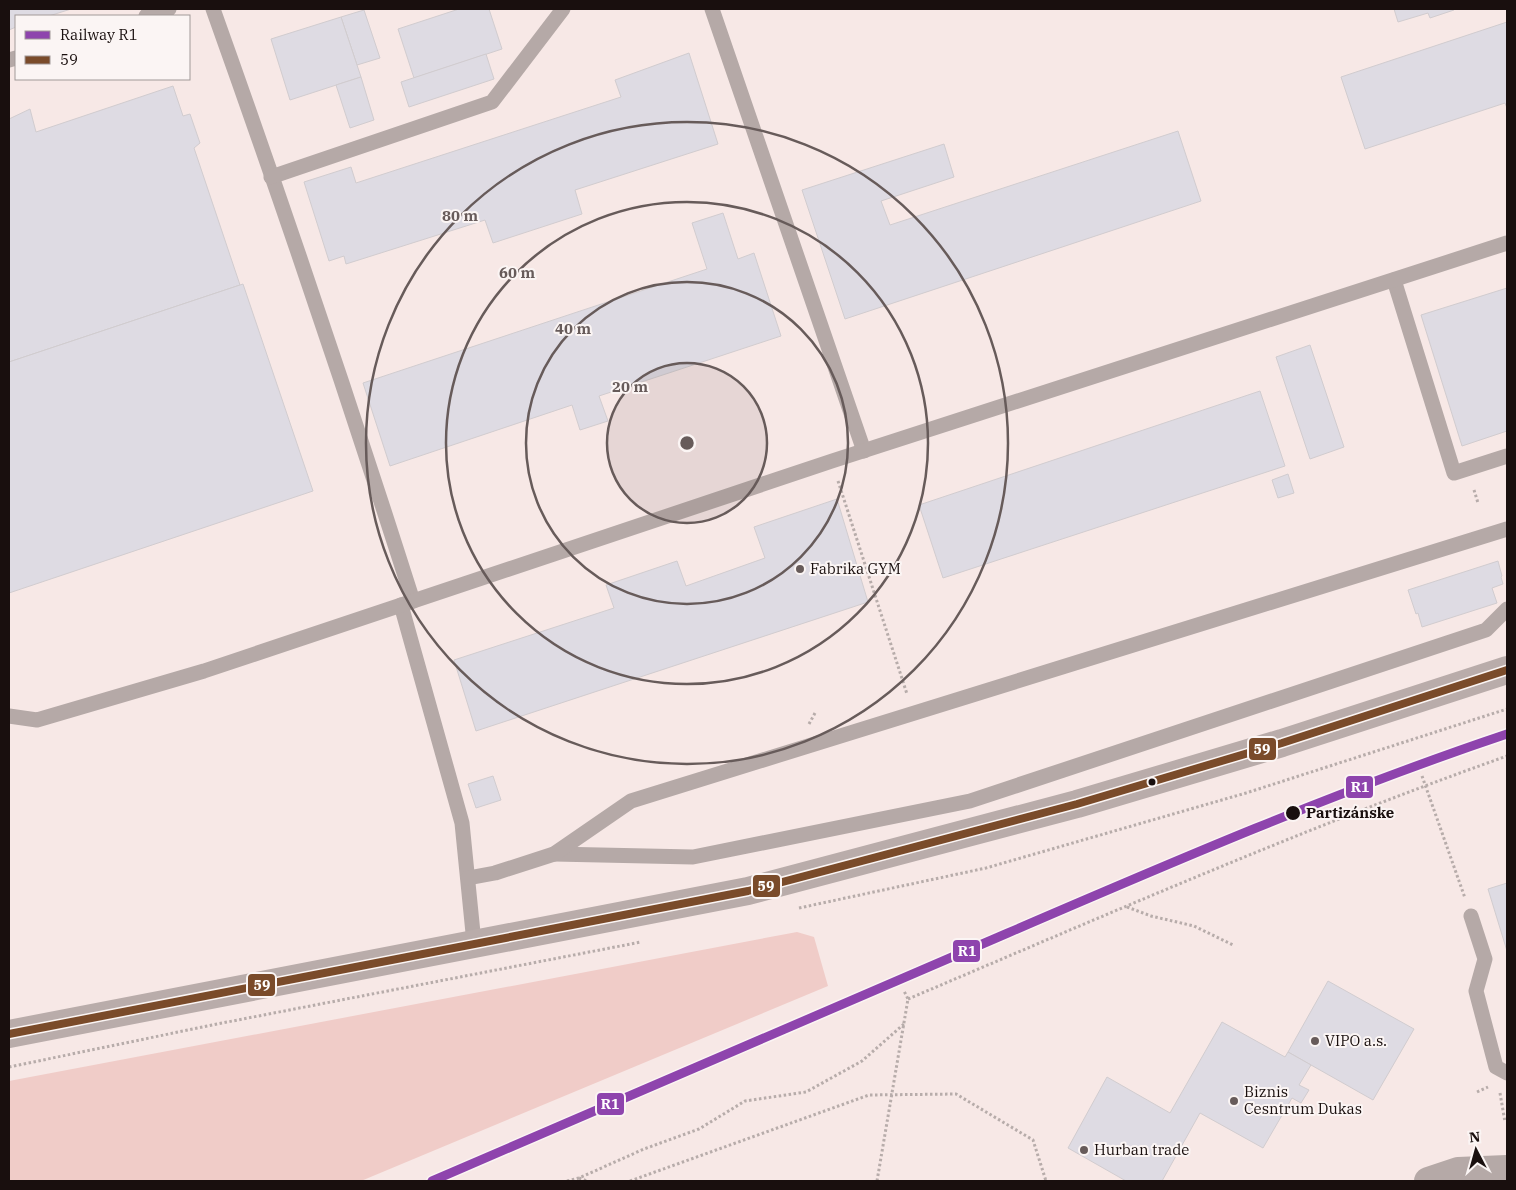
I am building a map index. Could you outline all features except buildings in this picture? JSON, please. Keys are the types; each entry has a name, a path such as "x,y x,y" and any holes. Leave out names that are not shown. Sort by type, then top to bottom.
{"main road":[{"path":"9,1034 748,891 1068,807 1282,743 1507,670"}],"street":[{"path":"1428,1181 1458,1172 1507,1169"}],"lane":[{"path":"149,15 169,9"},
{"path":"213,9 272,177 407,603 462,823 474,943"},
{"path":"272,177 492,102 563,9"},
{"path":"712,9 864,451"},
{"path":"9,716 37,720 204,671 832,461 1507,242"},
{"path":"1394,280 1454,473 1507,456"},
{"path":"468,878 495,873 554,854 631,801 1507,529"},
{"path":"1486,630 1507,609"},
{"path":"554,854 693,857 970,801 1507,624"},
{"path":"1471,916 1485,959 1476,991 1504,1068"}],"path":[{"path":"832,461 913,713"},
{"path":"1474,490 1478,503"},
{"path":"908,999 1239,859 1425,785 1507,756"},
{"path":"1422,776 1471,916"},
{"path":"1127,907 1151,916 1194,926 1233,945"},
{"path":"877,1181 908,999 904,991"},
{"path":"567,1181 579,1178 644,1149 698,1129 745,1101 806,1092 862,1061 904,1024"},
{"path":"630,1181 869,1095 956,1094 1033,1140 1046,1181"},
{"path":"579,1178 587,1181"}],"shaded area":[{"path":"797,932 814,937 828,986 361,1181 9,1181 9,1081"}],"rail line":[{"name":"R1","path":"432,1181 1176,861 1307,807 1507,734"}],"transit line":[{"name":"59","path":"9,1034 748,891 1077,804 1282,743 1507,670"}],"place":[{"name":"Fabrika GYM","path":"800,569"},
{"name":"Partizánske","path":"1293,813"},
{"name":"VIPO a.s.","path":"1315,1041"},
{"name":"Biznis Cesntrum Dukas","path":"1234,1101"},
{"name":"Hurban trade","path":"1084,1150"}]}
